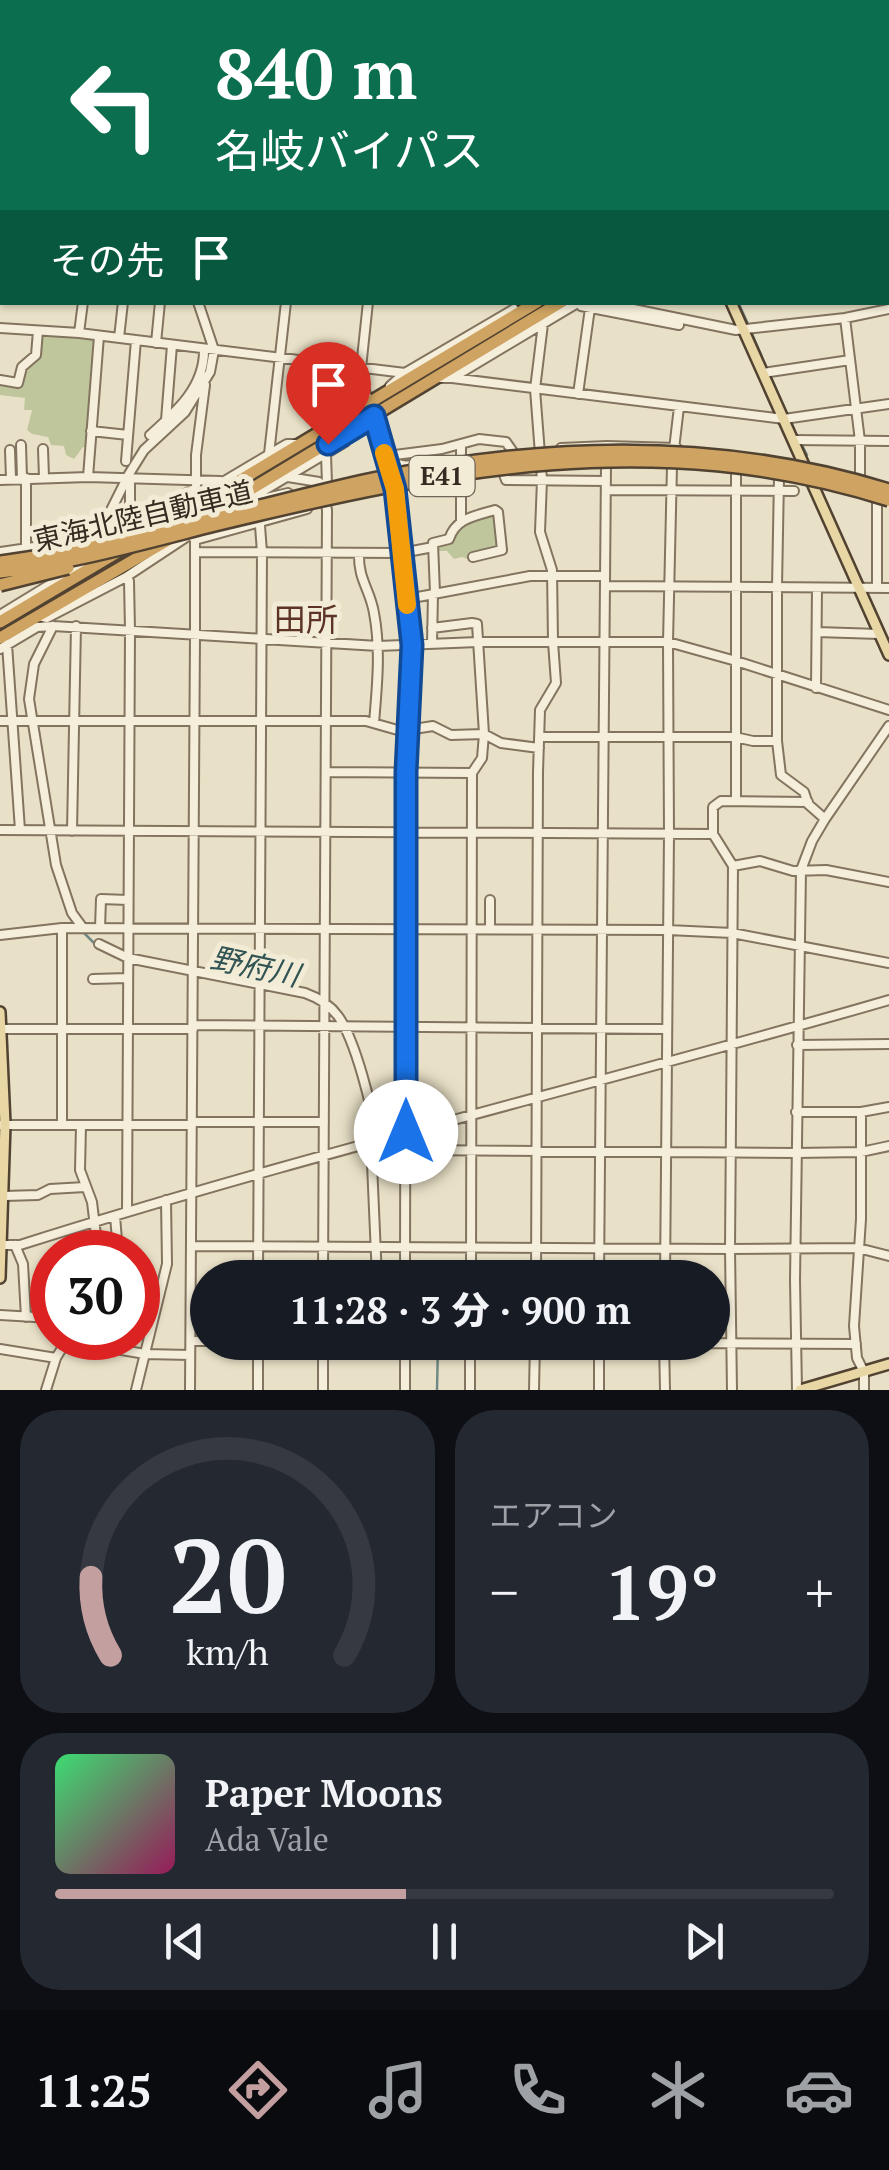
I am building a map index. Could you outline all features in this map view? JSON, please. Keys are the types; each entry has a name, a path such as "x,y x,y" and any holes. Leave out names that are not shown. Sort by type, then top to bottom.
{"highway":[{"path":"2,644 37,616 353,429 385,394 532,305"},
{"path":"0,618 300,444 436,378 556,305"},
{"name":"東海北陸自動車道","path":"1,562 94,546 384,476 546,453 637,450 735,457 889,488"},
{"name":"東海北陸自動車道","path":"1,562 94,555 424,479 505,466 594,460 733,466 826,483 885,502"},
{"path":"0,584 98,561 216,525"}],"main road":[{"path":"732,305 889,655"},
{"path":"0,1012 0,1278"},
{"path":"799,1390 889,1364"}],"street":[{"path":"79,333 83,305"},
{"path":"120,338 122,305"},
{"path":"156,343 160,305"},
{"path":"98,538 125,478 144,450 186,412 210,372 199,305"},
{"path":"269,454 286,305"},
{"path":"368,305 361,368 395,489 412,645 406,772 406,1260"},
{"path":"385,394 405,373 521,305"},
{"path":"452,378 543,324 586,305"},
{"path":"578,394 588,305"},
{"path":"594,305 744,330 845,318 884,308"},
{"path":"845,318 860,441 860,477"},
{"path":"536,1260 540,710 556,682 552,570 540,532 542,468 535,389 543,324"},
{"path":"0,328 79,333 405,373"},
{"path":"0,380 18,383 22,367 36,355 38,331"},
{"path":"88,477 99,336"},
{"path":"126,461 136,340"},
{"path":"166,421 172,345"},
{"path":"150,435 180,408 196,383 209,350"},
{"path":"763,373 850,360"},
{"path":"436,378 784,419 889,404"},
{"path":"197,488 196,455 206,380"},
{"path":"665,1260 668,642 672,466 679,407"},
{"path":"37,616 47,618 192,537 345,442 353,429"},
{"path":"91,430 128,435"},
{"path":"387,456 442,450 479,439 506,442 513,452"},
{"path":"794,440 889,441"},
{"path":"1,562 26,549 98,538 197,488 222,482 288,444 300,444"},
{"path":"461,444 461,520"},
{"path":"22,445 26,589"},
{"path":"382,446 394,463 408,466 540,450 673,447 804,464 889,488"},
{"path":"10,450 11,479"},
{"path":"43,450 44,477"},
{"path":"324,1260 326,454"},
{"path":"600,1260 606,464"},
{"path":"192,537 326,504 461,478 606,464 672,466 780,478 885,502 877,588"},
{"path":"503,472 506,480 671,490 794,491"},
{"path":"736,472 736,801"},
{"path":"257,498 390,474"},
{"path":"125,478 130,523"},
{"path":"0,480 125,478 197,488"},
{"path":"288,478 324,485"},
{"path":"780,478 777,741 781,775 804,792 825,819"},
{"path":"0,618 197,488 222,482"},
{"path":"257,498 262,552 258,1260"},
{"path":"432,644 433,543 448,539 461,520 498,512 502,550 473,557"},
{"path":"192,537 195,636 192,1260"},
{"path":"195,552 402,553 433,548"},
{"path":"359,553 359,571 374,608 378,646 374,724"},
{"path":"127,1212 128,574"},
{"path":"407,599 551,575 605,576"},
{"path":"605,586 889,588"},
{"path":"816,688 817,588"},
{"path":"432,628 477,624 484,734 482,758 472,773 471,1260"},
{"path":"20,830 2,644 37,626 378,646 668,642 889,710"},
{"path":"53,626 31,674 31,721 48,830 60,878 72,913 83,928"},
{"path":"72,830 76,626"},
{"path":"817,632 879,634"},
{"path":"0,720 366,721 401,731 433,726 452,736 484,734 501,744 539,748"},
{"path":"799,1390 796,1112 801,870 825,819 889,726"},
{"path":"540,736 777,741"},
{"path":"326,772 472,773"},
{"path":"730,1260 733,866 713,834 713,807 716,803 736,801 808,802"},
{"path":"0,830 713,834"},
{"path":"733,866 760,861 794,871 826,870 889,882"},
{"path":"100,928 102,899 128,900"},
{"path":"490,900 490,929"},
{"path":"62,928 62,1125"},
{"path":"0,935 62,928 668,930 732,934 889,963"},
{"path":"99,944 128,960 312,995 334,1012 366,1089 374,1140 378,1260"},
{"path":"93,979 128,978"},
{"path":"2,1246 889,1000"},
{"path":"1,1029 666,1029"},
{"path":"797,1045 889,1044"},
{"path":"796,1112 861,1112 889,1107"},
{"path":"861,1112 854,1326 864,1390"},
{"path":"2,1124 324,1122"},
{"path":"81,1125 80,1170 92,1202 95,1230"},
{"path":"406,1150 796,1153 862,1152 889,1146"},
{"path":"2,1190 38,1195 50,1189 85,1187"},
{"path":"160,1293 167,1264 166,1200"},
{"path":"115,1216 116,1230"},
{"path":"16,1245 23,1264 26,1317"},
{"path":"192,1246 858,1248 889,1256"},
{"path":"0,1315 30,1317"},
{"path":"732,1390 730,1344 856,1344"},
{"path":"0,1348 30,1353"},
{"path":"160,1354 190,1355"},
{"path":"46,1390 55,1360"},
{"path":"136,1390 144,1360"},
{"path":"190,1360 190,1390"},
{"path":"258,1360 258,1390"},
{"path":"323,1360 323,1390"},
{"path":"405,1360 405,1390"},
{"path":"470,1360 470,1390"},
{"path":"534,1390 535,1360"},
{"path":"599,1360 599,1390"},
{"path":"664,1360 665,1390"}],"green space":[{"path":"41,331 96,335 90,447 83,447 74,459 66,455 64,446 51,445 48,437 27,430 32,410 24,410 25,398 0,395 0,383 22,385"},
{"path":"495,510 502,546 482,554 476,562 462,557 454,559 447,551 435,551 433,543 449,539 461,521"}],"waterway":[{"name":"野府川","path":"194,305 207,345 204,372"},
{"path":"739,305 748,324"},
{"path":"752,334 767,369"},
{"path":"770,375 787,414"},
{"path":"791,422 797,438"},
{"path":"801,443 807,455"},
{"name":"野府川","path":"84,933 96,945"},
{"name":"野府川","path":"346,1038 355,1064"},
{"name":"野府川","path":"437,1390 438,1360"}],"slow traffic":[{"path":"384,453 395,489 407,605"}],"district":[{"name":"田所","path":"306,620"}],"route":[{"path":"328,444 374,416 398,513 412,645 406,772 406,1132"}]}
